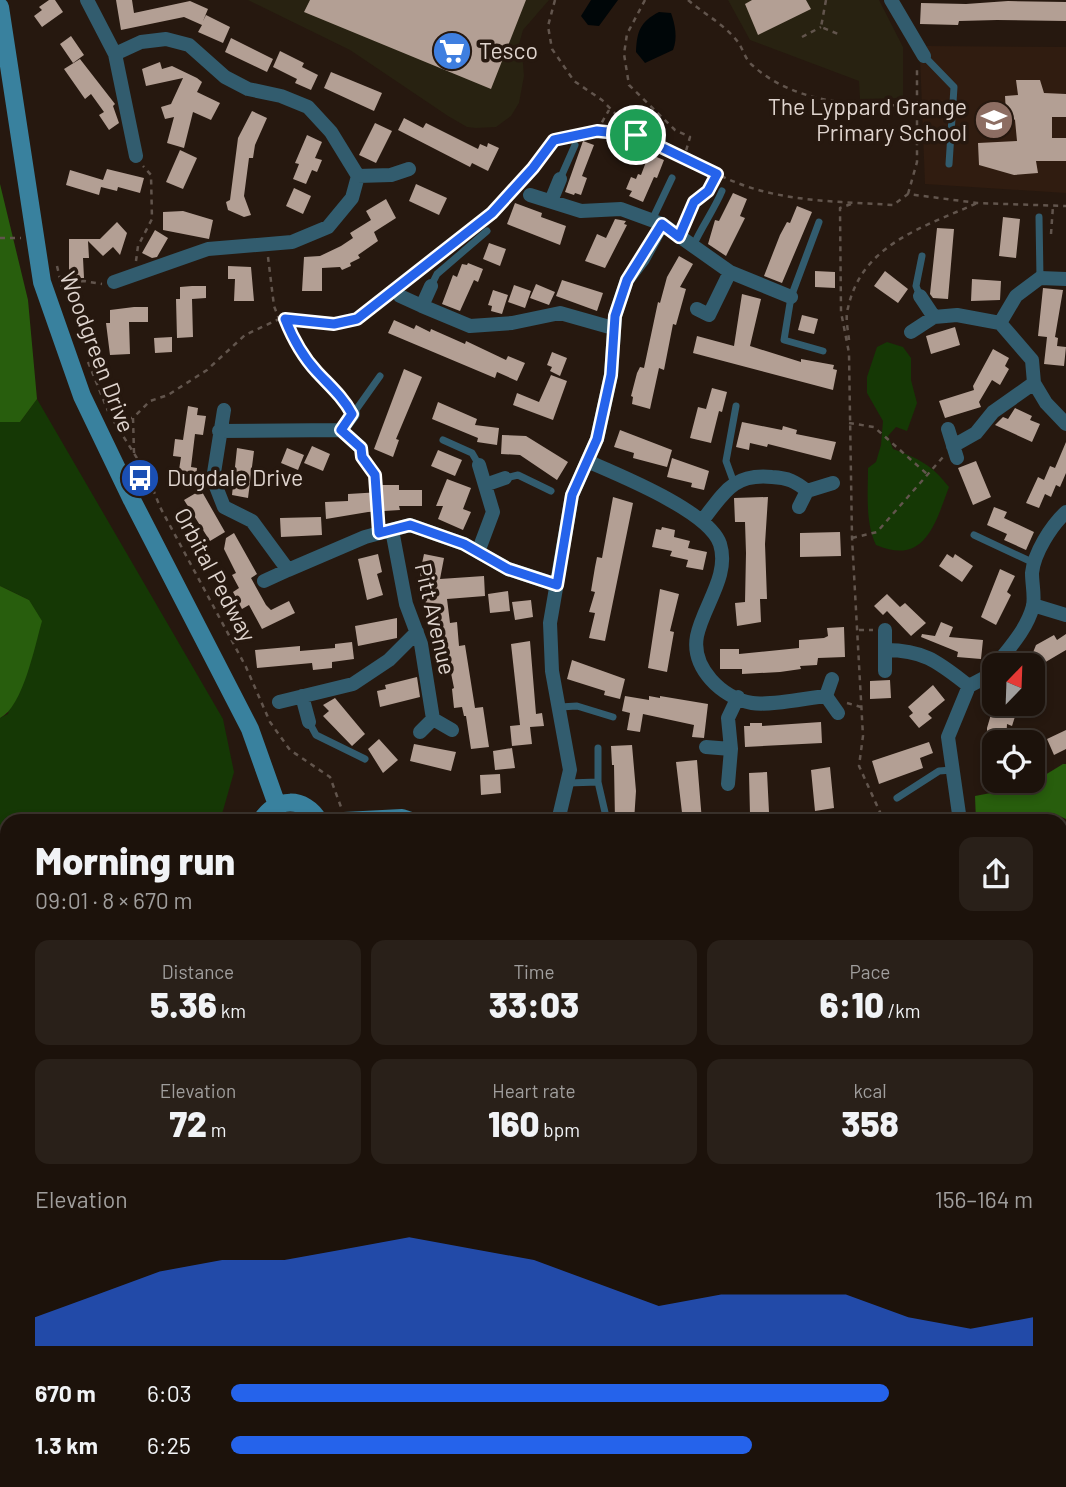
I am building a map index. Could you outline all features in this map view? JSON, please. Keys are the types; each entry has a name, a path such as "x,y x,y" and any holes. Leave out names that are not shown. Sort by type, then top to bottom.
{"main road":[{"name":"Woodgreen Drive","path":"0,7 33,235 47,295 82,396 132,500 250,729 277,805"},
{"path":"266,814 277,805 295,802 304,805 312,814"}],"street":[{"path":"87,0 115,54 136,156"},
{"path":"891,0 920,50"},
{"path":"114,282 208,249 292,242 328,227 352,198 358,176 331,132 308,107 281,96 248,89 225,77 190,45 166,39 141,42 115,54"},
{"path":"358,176 391,175 408,169"},
{"path":"551,201 560,179"},
{"path":"530,195 581,211 621,209 657,222 730,272 792,297"},
{"path":"560,814 570,770 552,671 550,623 572,495 597,439 611,375 613,328 627,280 657,222"},
{"path":"709,315 730,272"},
{"path":"999,323 1016,296 1040,278 1066,279"},
{"path":"422,306 431,286"},
{"path":"397,292 422,306 470,326 512,323 560,313 613,328"},
{"path":"920,296 934,317"},
{"path":"911,332 934,317 957,315 999,323 1032,360 1034,383 1046,403 1066,424"},
{"path":"948,429 955,452 976,433 993,412 1034,383"},
{"path":"223,410 213,479 225,507 252,520 289,570"},
{"path":"341,430 352,414"},
{"path":"219,431 341,430 361,448"},
{"path":"587,461 655,491 702,521 720,542 722,557 719,577 697,637 701,665 719,689 752,703 826,696"},
{"path":"478,552 493,512 479,465"},
{"path":"702,521 734,483 756,475 792,479 807,491"},
{"path":"485,485 505,478"},
{"path":"799,507 807,491 833,483"},
{"path":"1006,653 1022,633 1033,604 1032,571 1035,563 1046,538 1066,512"},
{"path":"264,581 410,525 464,544 508,569 557,585"},
{"name":"Pitt Avenue","path":"386,532 406,604 421,644 433,719"},
{"path":"1033,604 1066,615"},
{"path":"885,671 886,630"},
{"path":"279,702 353,684 390,660 417,632"},
{"path":"886,650 909,650 932,658 969,686"},
{"path":"826,696 832,678"},
{"path":"959,814 948,737 969,686 982,679"},
{"path":"302,696 309,722"},
{"path":"826,696 838,713"},
{"path":"728,784 731,749 728,718 738,697"},
{"path":"420,732 433,719 452,730"},
{"path":"706,747 731,749"}],"lane":[{"path":"920,50 954,87 949,164"},
{"path":"560,179 575,145"},
{"path":"657,222 672,178"},
{"path":"693,247 707,214 722,191"},
{"path":"1039,217 1040,278"},
{"path":"819,222 792,297 784,340 823,351"},
{"path":"431,286 438,274 487,232"},
{"path":"920,296 916,286 922,256"},
{"path":"352,414 380,376"},
{"path":"734,483 726,461 736,406"},
{"path":"443,440 471,453 479,465"},
{"path":"505,478 518,475 551,492"},
{"path":"974,535 1035,563"},
{"path":"560,707 577,706 613,717"},
{"path":"309,722 316,735 365,759"},
{"path":"598,748 598,782 605,814"},
{"path":"897,797 939,771 953,770"},
{"path":"567,783 598,782"}],"path":[{"path":"555,0 548,26 552,49 574,81 610,108 636,135"},
{"path":"645,0 627,34 624,54 629,85 676,130 690,137 684,158"},
{"path":"688,0 739,43 748,62 795,92 829,101 882,106 917,105"},
{"path":"821,27 826,0"},
{"path":"821,27 838,34"},
{"path":"802,37 821,27"},
{"path":"482,222 533,168 554,140 597,131 636,135 717,174 758,190 816,200 893,205 908,194 917,162 920,50"},
{"path":"597,131 610,108"},
{"path":"135,275 138,246 152,219 150,175 136,156"},
{"path":"679,237 694,202 708,191 717,174"},
{"path":"908,194 976,203 1066,206"},
{"path":"849,354 841,312 840,208 854,202"},
{"path":"881,814 859,766 863,736 852,538 847,309 856,285 867,268 900,236 976,203"},
{"path":"267,244 274,306 279,319"},
{"path":"134,453 133,418 150,401 168,395 208,370 246,334 279,319 334,324 357,319 397,292 451,246"},
{"path":"55,258 64,292"},
{"path":"61,282 84,281 101,285 114,282"},
{"path":"285,319 296,344 316,371 338,393 352,414"},
{"name":"Orbital Pedway","path":"87,359 111,417 148,474 160,507 246,667 270,722 290,750 330,777 342,814"},
{"path":"111,417 133,418"},
{"path":"849,423 874,427 927,474"},
{"path":"361,448 362,457 375,475 386,532"},
{"path":"852,538 877,532 927,474 955,452"}],"shaded area":[{"path":"248,0 549,0 523,30 518,48 522,51 524,76 519,103 511,116 496,127 476,128 467,127 448,116 350,50"},
{"path":"591,0 618,0 599,26 588,25 581,16"},
{"path":"728,0 879,0 903,47 903,98 860,99 859,81 750,40"},
{"path":"659,12 671,13 675,45 673,50 645,63 636,52 637,38 644,24"},
{"name":"The Lyppard Grange Primary School","path":"927,46 1066,47 1066,193 925,184 920,57"}],"green space":[{"path":"0,184 28,300 37,399 20,422 0,422"},
{"path":"887,342 903,347 911,358 911,380 917,403 907,431 896,427 888,436 893,449 924,463 949,487 939,515 926,538 917,546 906,550 893,550 876,545 869,517 868,468 876,462 883,421 867,393 867,377 877,347"},
{"path":"37,399 223,719 234,772 222,814 0,814 0,718 8,714 29,600 0,586 0,422 20,422"},
{"path":"0,586 29,600 42,621 22,689 8,712 0,718"},
{"path":"1066,764 1066,814 976,814 975,796 991,793 1045,793 1045,775"}],"building":[{"path":"49,0 55,0 63,12 42,27 34,16 42,10 39,7"},
{"path":"116,0 132,0 134,13 190,1 208,9 203,21 206,15 230,27 223,43 198,32 202,25 184,17 121,30"},
{"name":"Tesco","path":"310,0 526,0 491,89 304,12"},
{"path":"752,0 806,0 811,9 758,35 745,4"},
{"path":"1066,2 1066,21 997,20 959,21 958,25 920,24 921,3"},
{"path":"71,36 84,55 73,63 60,44"},
{"path":"231,38 273,59 267,72 225,52"},
{"path":"280,51 304,63 302,67 318,75 311,90 295,83 297,79 273,67"},
{"path":"80,59 115,104 113,106 119,123 109,130 99,115 104,112 91,94 85,99 64,69"},
{"path":"160,62 162,69 172,66 197,78 202,82 197,92 220,103 211,120 193,112 184,148 167,143 174,117 165,119 161,107 171,104 183,78 146,86 142,69"},
{"path":"331,72 382,93 374,111 324,88"},
{"path":"1016,80 1040,80 1044,93 1066,94 1066,117 1052,117 1052,138 1066,138 1066,161 1036,161 1038,173 1014,175 979,165 978,143 1017,141 1015,120 1006,113 1005,96 1018,95"},
{"path":"252,111 267,118 255,145 253,158 249,158 244,196 251,215 244,217 228,210 226,202 230,200 238,138"},
{"path":"404,118 423,128 426,123 478,149 480,144 487,147 488,143 499,148 488,171 472,163 470,167 398,130"},
{"path":"375,123 392,131 376,163 359,155"},
{"path":"307,135 322,142 315,158 322,160 317,172 312,170 306,184 293,179 299,164 295,163"},
{"path":"583,141 594,145 582,176 587,178 581,195 574,195 565,192"},
{"path":"180,150 197,158 183,189 166,182"},
{"path":"649,154 664,160 643,202 629,196 632,191 626,189 631,177 636,179 638,174 641,175"},
{"path":"107,169 144,178 140,193 118,187 117,191 101,187 99,195 66,185 70,170 103,180"},
{"path":"416,184 447,198 439,215 409,201"},
{"path":"294,188 311,196 303,214 286,206"},
{"path":"733,193 747,199 740,216 745,218 726,256 708,244 715,220 719,221"},
{"path":"386,199 396,218 374,232 378,241 358,255 360,258 350,263 351,266 342,270 340,267 322,268 322,291 302,291 304,257 320,256 353,238 350,233 371,220 366,211"},
{"path":"515,203 566,226 560,245 507,224"},
{"path":"797,206 812,212 782,283 764,276 780,235 787,222 790,223"},
{"path":"183,211 213,220 209,239 163,230 163,212"},
{"path":"1003,217 1020,219 1016,258 999,256"},
{"path":"615,219 626,221 624,224 627,225 605,268 585,261 597,234 606,238"},
{"path":"117,222 127,233 120,255 113,247 103,256 88,241 89,258 83,258 84,278 69,278 69,239 100,239"},
{"path":"937,228 954,229 948,299 933,298 930,294"},
{"path":"155,230 168,238 157,257 152,258 142,253"},
{"path":"489,243 506,249 500,266 483,259"},
{"path":"679,256 693,264 680,287 686,289 676,325 673,324 664,370 659,368 650,409 632,404 631,396 637,373 640,367 644,368 658,302 660,303 667,277"},
{"path":"468,263 483,269 478,282 474,280 460,311 442,304 453,275 457,277 462,264"},
{"path":"228,266 251,267 254,301 234,301 235,279 228,279"},
{"path":"815,271 835,272 835,288 815,287"},
{"path":"885,271 908,289 898,303 874,286"},
{"path":"972,279 1001,281 1000,300 971,301"},
{"path":"562,280 603,293 597,311 556,296"},
{"path":"536,284 555,292 549,305 530,298"},
{"path":"514,285 531,291 525,308 508,302"},
{"path":"206,286 206,298 192,299 193,337 177,338 176,299 180,299 180,287"},
{"path":"1043,288 1063,290 1055,337 1058,338 1057,346 1066,347 1064,366 1044,364 1047,337 1038,336"},
{"path":"493,290 508,295 502,314 491,311 492,306 488,305"},
{"path":"742,294 761,299 750,346 801,362 801,359 834,365 833,369 837,370 833,390 693,353 697,336 734,346"},
{"path":"148,307 148,322 129,322 130,354 110,355 106,323 110,323 110,310"},
{"path":"802,315 818,319 814,334 798,330"},
{"path":"394,320 414,329 416,325 430,332 431,329 465,344 466,341 506,360 508,356 525,363 517,381 497,372 495,378 388,333"},
{"path":"955,327 960,345 931,354 926,336"},
{"path":"172,337 172,352 155,353 154,338"},
{"path":"993,349 1009,358 1005,366 1009,369 1000,385 992,380 979,402 981,407 945,418 939,401 974,390 973,386"},
{"path":"552,352 567,358 560,376 550,371 552,367 547,365"},
{"path":"404,369 422,377 396,439 399,440 393,457 374,449"},
{"path":"551,375 567,381 553,420 513,405 517,393 539,402"},
{"path":"712,388 727,392 711,443 690,438 698,407 706,409"},
{"path":"438,402 477,419 475,425 499,428 497,445 477,442 478,438 432,419"},
{"path":"188,406 198,408 197,415 206,416 203,435 195,434 191,467 197,468 195,486 177,483 181,457 173,456 175,439 183,440"},
{"path":"1015,408 1032,416 1030,420 1040,424 1032,442 995,425 1003,417 1008,419"},
{"path":"742,422 782,430 783,426 797,430 796,434 836,442 831,460 768,444 767,447 750,443 749,450 736,447"},
{"path":"620,430 672,450 667,467 633,458 634,453 614,447"},
{"path":"502,435 526,436 568,462 557,480 520,455 501,454"},
{"path":"1066,442 1066,473 1060,487 1056,485 1051,497 1045,494 1039,508 1026,503 1038,477 1044,480 1050,466 1055,468"},
{"path":"312,446 330,454 323,471 304,463"},
{"path":"237,448 254,451 248,498 232,495"},
{"path":"287,448 304,455 298,470 281,463"},
{"path":"438,450 462,460 455,476 431,466"},
{"path":"672,458 709,471 704,490 691,487 692,483 667,477"},
{"path":"976,461 991,497 973,505 958,468"},
{"path":"447,479 471,488 463,509 471,512 463,530 438,519 443,506 436,506"},
{"path":"381,485 399,485 399,490 422,490 422,506 399,506 400,510 326,519 325,502 348,501 348,494 381,492"},
{"path":"201,490 225,532 210,541 184,500"},
{"path":"613,497 633,503 605,641 589,638 595,613 589,612 595,592 591,591 597,557 602,558"},
{"path":"768,497 765,544 767,599 760,599 761,622 737,626 735,603 745,602 746,553 745,522 735,522 734,498"},
{"path":"994,507 1007,512 1004,518 1034,532 1026,550 1004,540 1007,534 987,525"},
{"path":"321,517 322,535 281,537 280,518"},
{"path":"662,527 675,530 674,537 690,541 688,548 707,552 703,570 686,567 688,560 670,556 672,551 652,547 656,529 661,530"},
{"path":"840,532 841,556 800,557 800,533"},
{"path":"234,533 257,574 251,578 266,605 271,610 289,601 295,613 262,629 249,605 242,609 233,592 239,588 232,575 236,573 224,549 226,538"},
{"path":"378,554 382,572 377,574 383,595 367,600 358,559"},
{"path":"424,554 444,558 440,579 484,576 485,596 447,599 450,623 457,622 459,646 465,645 475,708 483,707 489,747 471,749 466,716 462,707 454,708 454,688 445,643 439,643 436,621 432,622 431,609 427,610 420,573"},
{"path":"947,554 953,558 955,554 973,566 962,582 939,566"},
{"path":"1000,569 1015,576 1007,592 1011,595 996,625 981,617"},
{"path":"660,589 679,594 670,631 674,632 667,672 648,668"},
{"path":"508,591 510,611 490,613 488,594"},
{"path":"887,594 900,607 905,603 926,623 911,636 887,611 883,615 874,606"},
{"path":"531,600 533,617 515,620 512,602"},
{"path":"397,618 397,638 358,646 355,626"},
{"path":"941,622 953,627 949,637 983,640 981,659 957,657 958,652 921,637 922,634 935,636"},
{"path":"844,627 845,657 818,658 817,665 800,666 801,669 780,672 742,674 742,669 720,669 720,649 739,649 739,654 799,648 799,640 824,638 828,636 827,628"},
{"path":"1066,634 1066,650 1045,662 1045,653 1033,653 1036,645 1054,635 1057,640"},
{"path":"530,641 536,714 542,713 544,726 530,727 532,744 512,746 510,726 520,725 511,644"},
{"path":"352,642 354,659 332,662 332,668 313,670 312,663 257,668 255,650 300,646 300,651 335,648 335,644"},
{"path":"572,660 625,679 620,699 604,695 605,691 567,679"},
{"path":"417,677 420,697 380,707 377,691 386,689 385,685"},
{"path":"890,680 891,698 870,699 870,681"},
{"path":"933,685 945,700 928,714 932,718 919,728 909,716 913,713 908,707"},
{"path":"625,696 649,700 649,696 660,696 708,704 704,738 692,737 694,725 643,714 640,732 627,730 630,713 622,711"},
{"path":"335,698 365,734 352,746 323,716 329,711 323,705"},
{"path":"990,716 1015,716 1012,726 1007,724 1007,730 987,728"},
{"path":"821,722 822,743 745,747 744,726 750,726 750,723 762,723 762,726"},
{"path":"1066,730 1066,749 1054,755 1047,739"},
{"path":"379,739 398,760 383,773 368,749"},
{"path":"929,742 933,753 920,758 923,768 879,784 872,761"},
{"path":"414,744 456,752 451,771 410,761"},
{"path":"632,745 636,791 634,814 615,814 611,746"},
{"path":"512,748 515,768 495,770 493,751"},
{"path":"697,760 701,814 682,814 676,762"},
{"path":"830,767 834,808 815,811 811,770"},
{"path":"767,772 769,812 750,814 749,773"},
{"path":"500,774 501,793 481,795 480,775"}],"place":[{"name":"Tesco","path":"452,51"},
{"name":"The Lyppard Grange Primary School","path":"994,120"},
{"name":"Dugdale Drive","path":"140,478"}],"route":[{"path":"597,131 636,135 717,174 708,191 694,202 679,237 662,224 643,259 627,280 615,316 611,375 597,439 572,495 557,585 508,569 464,544 410,525 379,533 375,475 362,457 361,448 341,430 352,414 338,393 316,371 296,344 285,319 334,324 357,319 492,213 533,168 554,140 597,131"}]}
